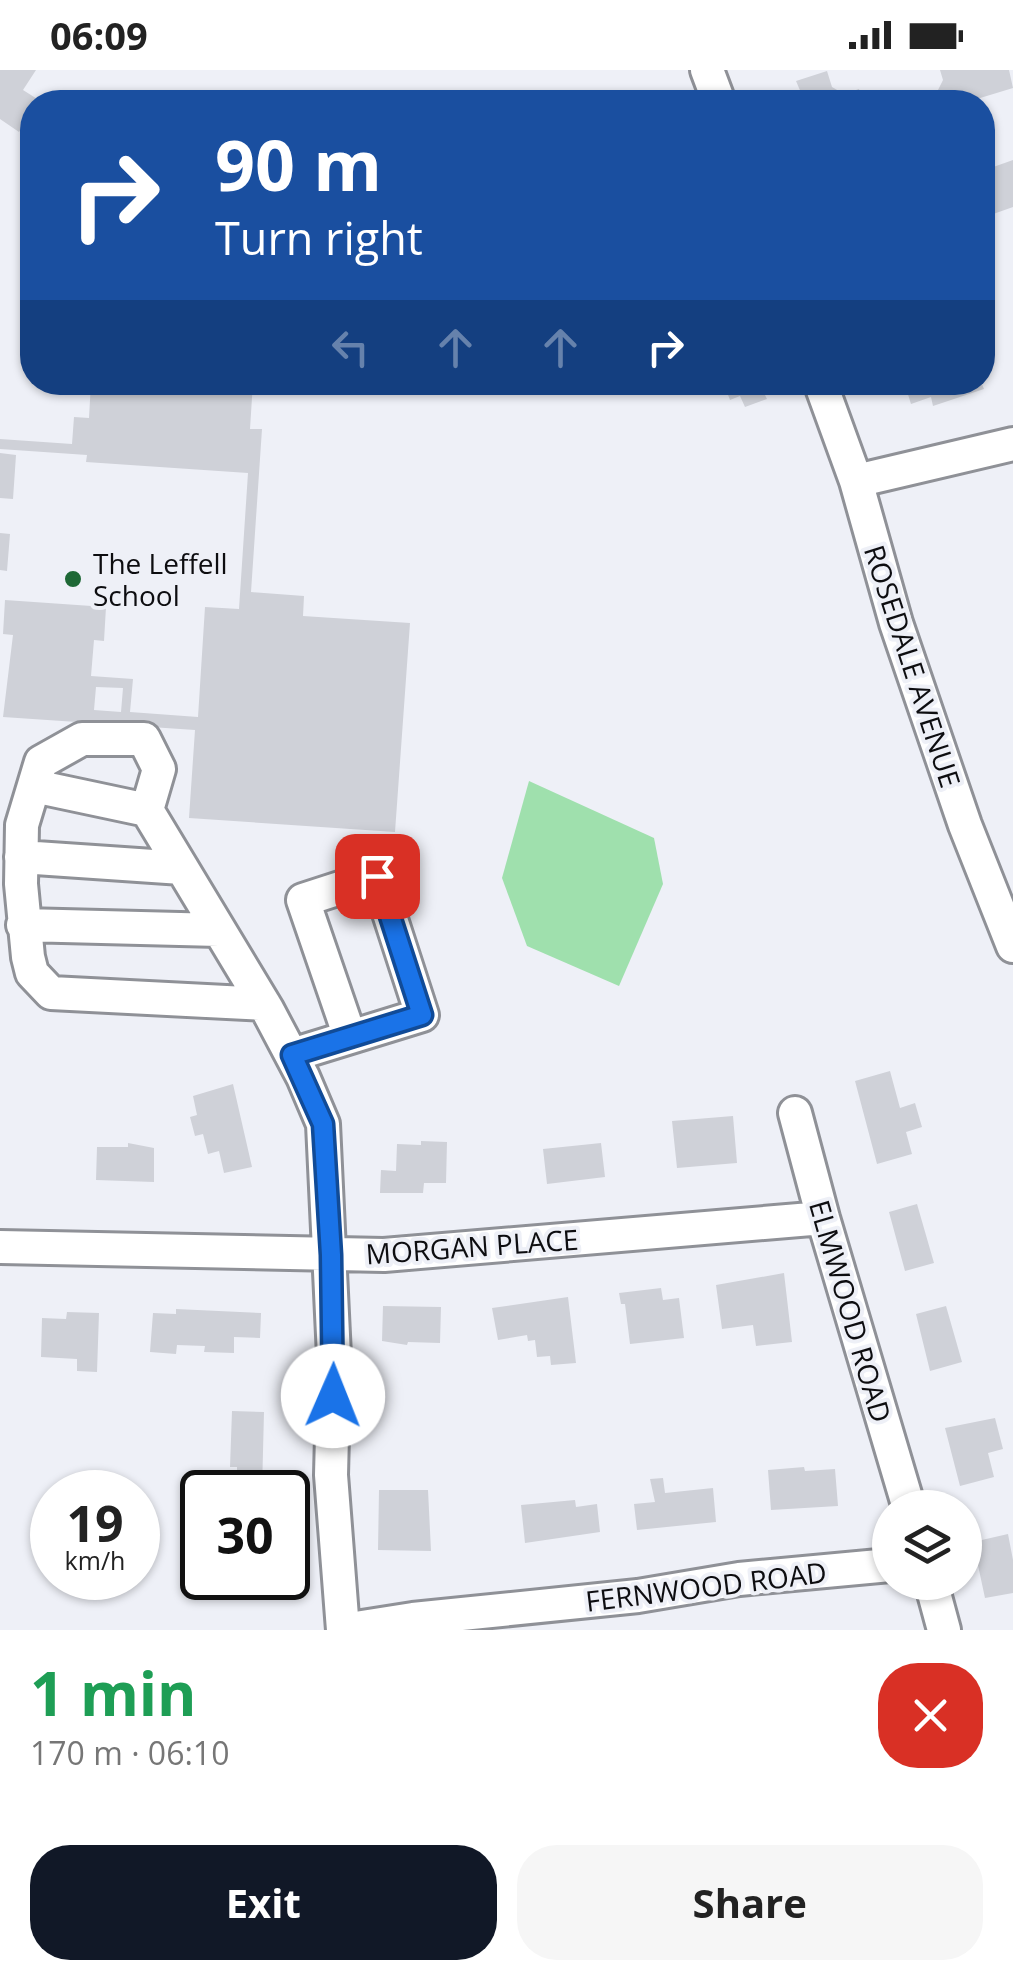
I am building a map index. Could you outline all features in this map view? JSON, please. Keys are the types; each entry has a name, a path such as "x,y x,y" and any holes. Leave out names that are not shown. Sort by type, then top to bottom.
{"street":[{"name":"ROSEDALE AVENUE","path":"825,395 856,481 902,641 964,825 1013,946"},
{"path":"856,481 1013,444"},
{"path":"146,810 160,770 144,739 82,739 38,774 22,825 17,945 32,973 51,992 264,1004"},
{"path":"38,774 146,810 264,1004 298,1066 323,1124 334,1356 332,1474 343,1630"},
{"path":"21,858 182,868"},
{"path":"298,1066 350,1037 422,1015 377,876 303,900 350,1037"},
{"path":"17,945 219,930"},
{"name":"ELMWOOD ROAD","path":"795,1114 904,1490"},
{"name":"MORGAN PLACE","path":"0,1247 384,1255 822,1218"},
{"name":"FERNWOOD ROAD","path":"343,1630 638,1596 739,1579 872,1567"},
{"path":"936,1600 944,1630"}],"green space":[{"path":"529,781 654,838 663,884 619,986 527,946 502,878"}],"building":[{"path":"0,70 36,70 20,90 19,132 0,119"},
{"path":"940,70 1009,70 1013,88 995,93 995,90 938,90 943,80"},
{"path":"827,71 832,87 837,90 800,90 796,81"},
{"path":"1013,160 1013,207 995,213 995,166"},
{"path":"90,395 252,395 250,429 262,429 251,592 304,596 303,616 410,623 395,832 189,818 195,730 3,717 13,635 3,634 5,600 106,607 104,641 94,640 91,676 133,679 130,712 198,717 205,607 239,609 248,473 86,462 87,455 0,449 0,439 72,444 74,417 89,418","holes":["96,687 123,688 121,712 94,710"]},
{"path":"728,395 765,395 767,399 745,407 740,396 730,400"},
{"path":"908,395 966,395 933,406 931,397 911,404"},
{"path":"0,453 16,455 13,499 0,498"},
{"path":"0,533 10,534 7,571 0,570"},
{"path":"890,1071 900,1108 915,1103 922,1127 906,1132 912,1154 877,1164 855,1081"},
{"path":"233,1084 252,1167 224,1173 219,1151 208,1154 203,1134 195,1136 190,1117 197,1115 193,1096"},
{"path":"733,1116 737,1163 677,1168 672,1121"},
{"path":"421,1141 447,1142 446,1183 424,1183 423,1193 380,1193 381,1170 396,1171 397,1144 421,1145"},
{"path":"128,1143 154,1148 154,1182 96,1180 97,1147 128,1147"},
{"path":"601,1143 605,1177 547,1184 543,1149"},
{"path":"917,1204 934,1263 905,1271 889,1212"},
{"path":"784,1273 792,1342 756,1346 753,1325 722,1329 716,1285"},
{"path":"661,1288 663,1300 679,1298 684,1338 630,1344 625,1304 621,1304 619,1293"},
{"path":"568,1297 576,1363 551,1365 550,1356 537,1357 535,1340 528,1341 527,1335 498,1340 492,1308"},
{"path":"383,1306 441,1307 440,1343 407,1345 382,1341"},
{"path":"946,1306 962,1362 930,1371 916,1314"},
{"path":"176,1309 261,1313 260,1338 234,1337 234,1353 204,1352 205,1346 177,1345 176,1354 150,1352 153,1313 176,1314"},
{"path":"67,1312 99,1313 97,1372 77,1371 77,1359 41,1357 42,1318 66,1319"},
{"path":"232,1411 264,1412 263,1470 230,1467"},
{"path":"995,1418 1003,1449 988,1453 994,1477 960,1486 945,1428"},
{"path":"804,1467 805,1471 835,1469 838,1506 771,1510 768,1470"},
{"path":"663,1478 665,1493 713,1488 716,1522 637,1530 634,1504 655,1502 650,1479"},
{"path":"379,1490 428,1490 431,1551 378,1550"},
{"path":"575,1500 576,1507 597,1504 600,1532 525,1543 521,1505"},
{"path":"1008,1534 1013,1593 985,1598 982,1540"}],"place":[{"name":"The Leffell School","path":"73,579"}],"route":[{"path":"333,1396 331,1255 323,1124 292,1055 422,1015 377,876"}]}
